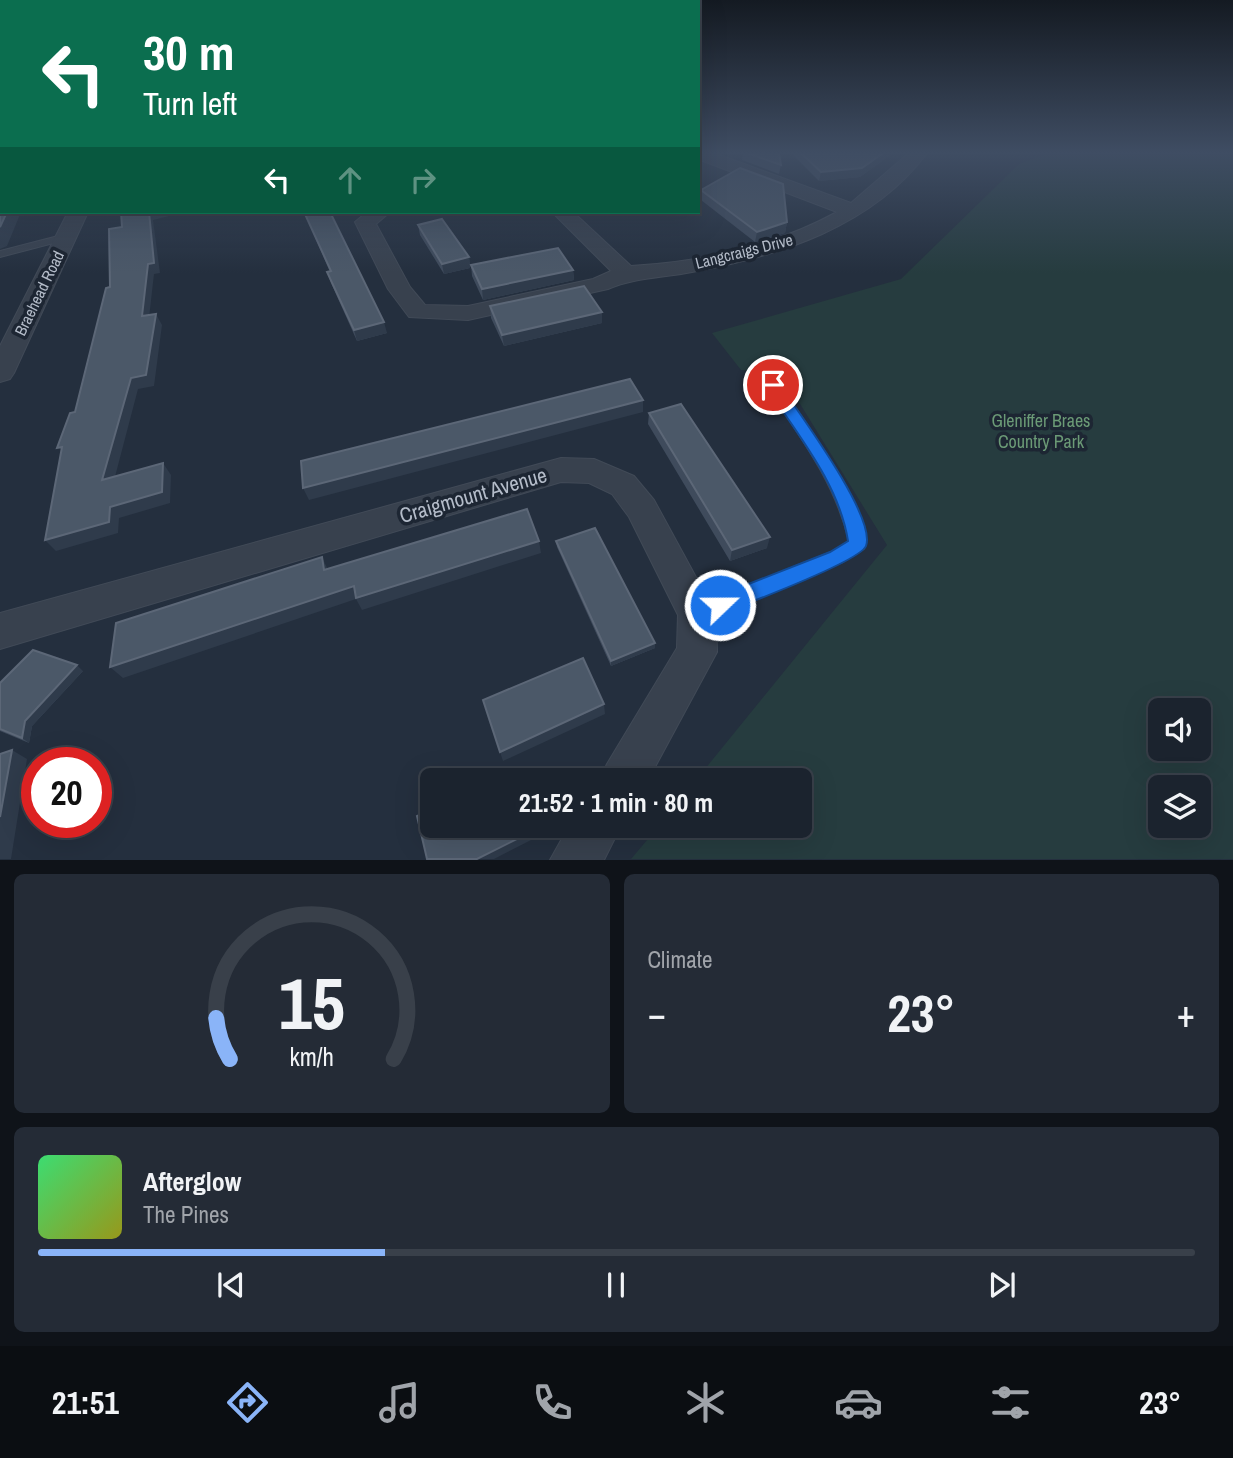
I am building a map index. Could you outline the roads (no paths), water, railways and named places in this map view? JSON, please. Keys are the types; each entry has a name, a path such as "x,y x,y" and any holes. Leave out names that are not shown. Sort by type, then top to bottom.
{"street":[{"path":"805,193 853,211"},
{"name":"Langcraigs Drive","path":"377,214 365,222 400,289 418,312 468,313 600,284 626,273 656,272 786,243 853,211 876,193"},
{"name":"Braehead Road","path":"0,373 77,214"},
{"path":"564,214 626,273"},
{"name":"Craigmount Avenue","path":"0,631 561,470 594,471 623,485 642,509 696,614 697,652 630,768"},
{"path":"575,859 589,838"}],"lane":[{"path":"0,254 66,237"},
{"path":"696,614 836,557 858,544 853,518 835,481 773,385"}],"park label":[{"name":"Gleniffer Braes Country Park","path":"1041,430"}]}
